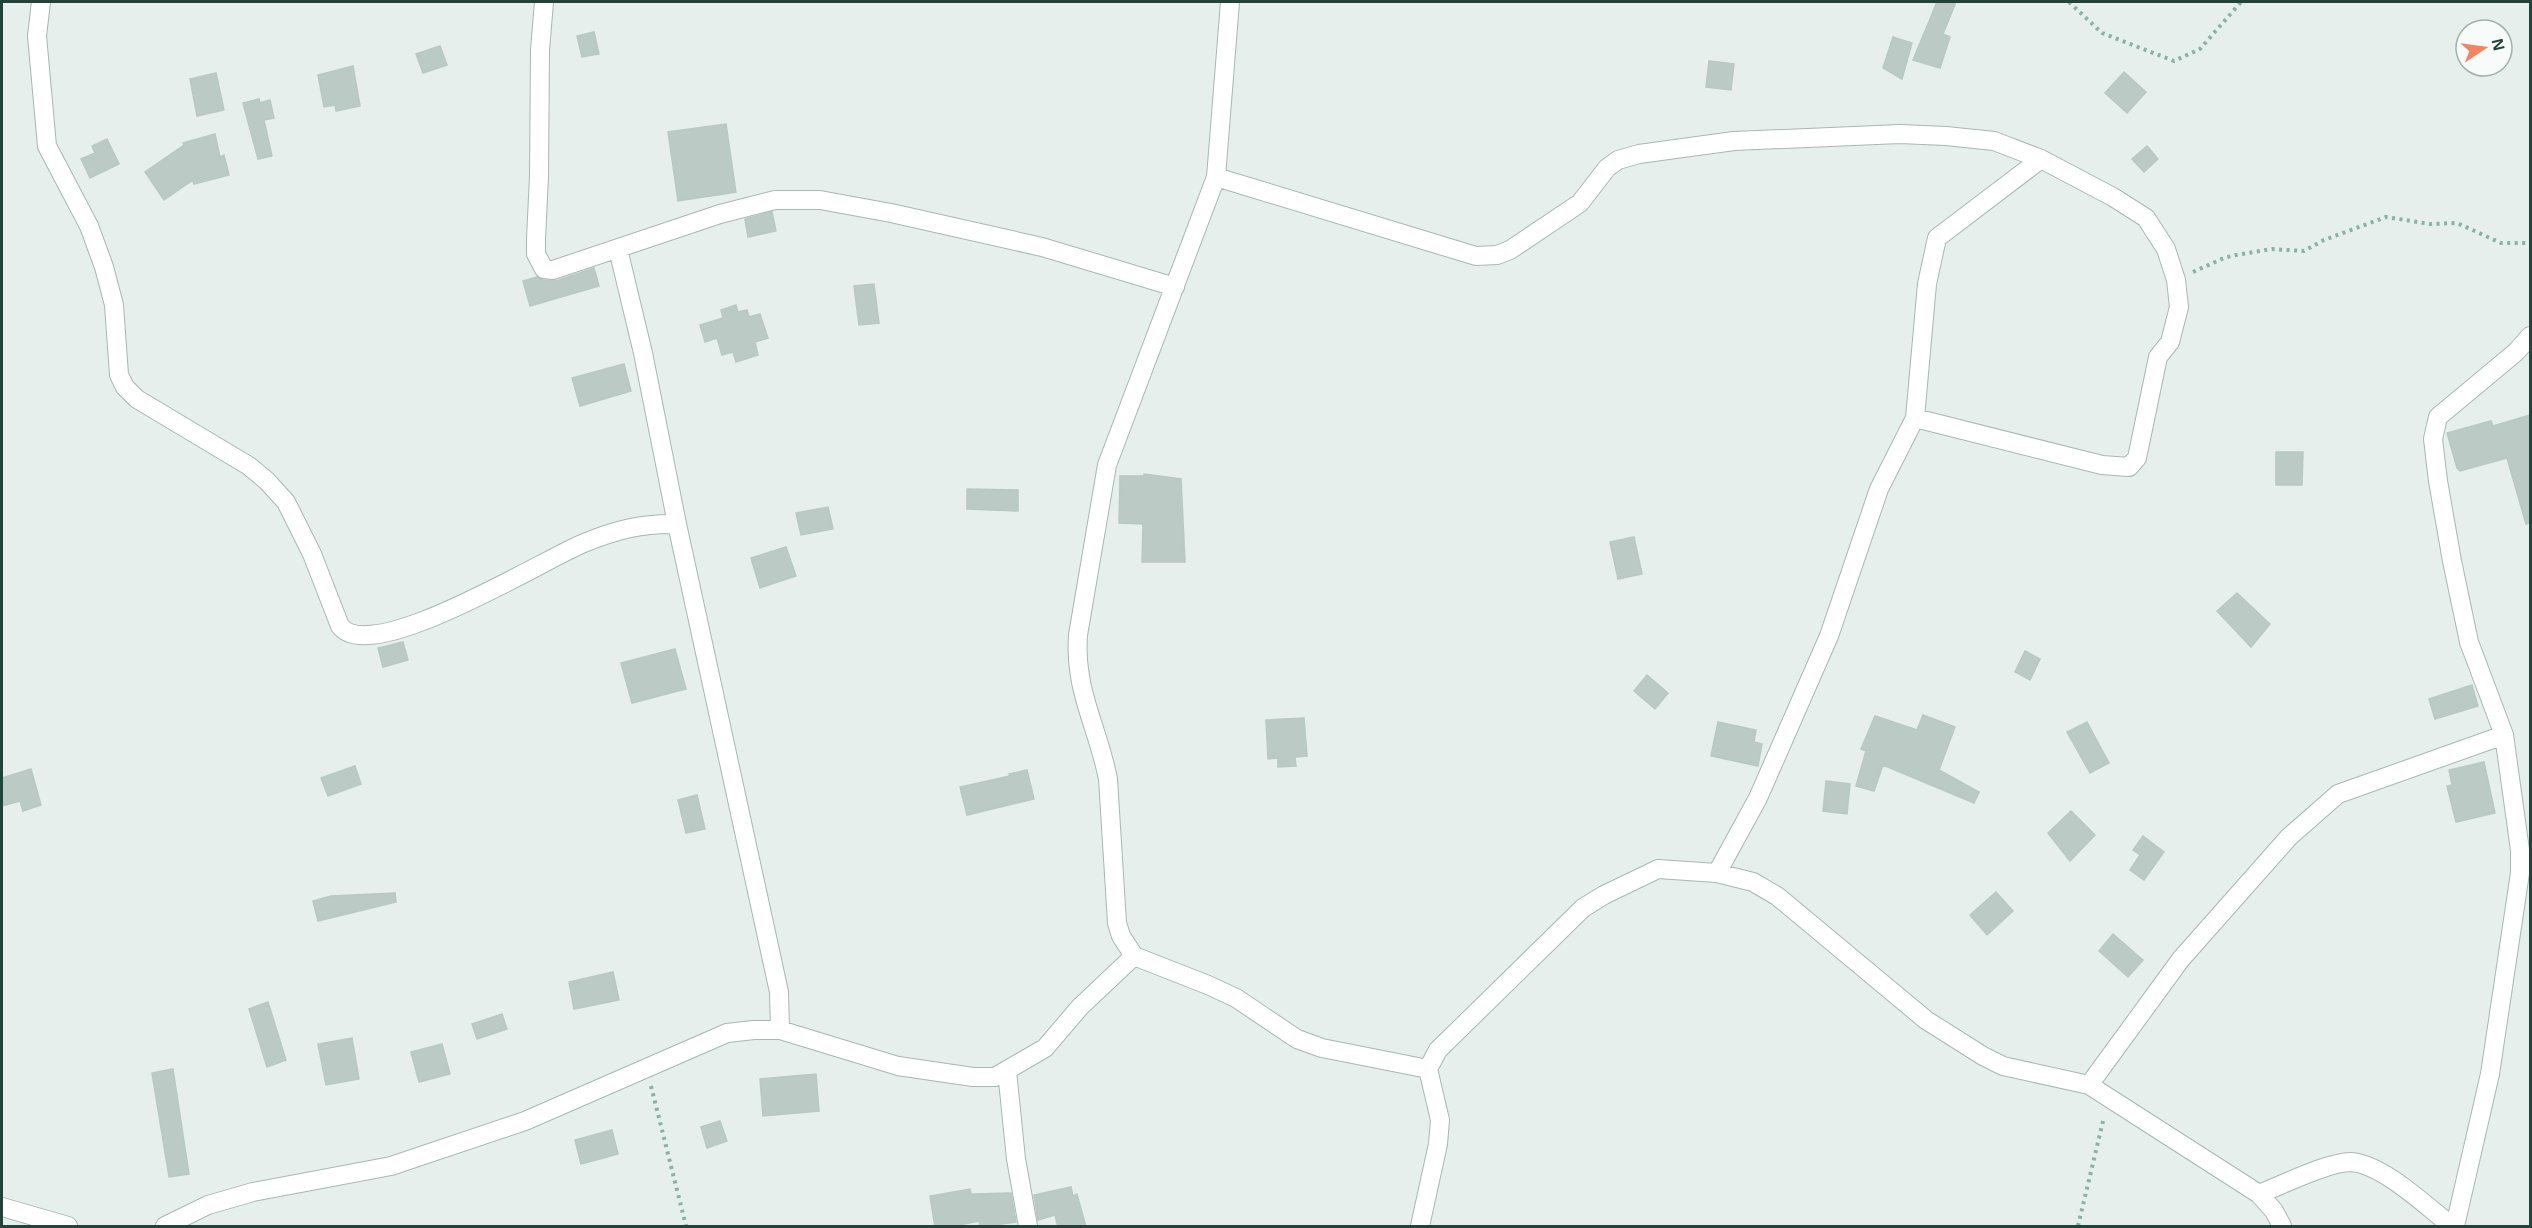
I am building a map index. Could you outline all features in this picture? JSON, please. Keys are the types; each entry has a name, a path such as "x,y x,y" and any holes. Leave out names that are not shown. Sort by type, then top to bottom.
{"street":[{"path":"41,2 37,36 47,146 89,226 104,267 114,305 119,375 124,387 136,399 249,466 267,481 286,502 312,554 340,626 345,633 354,636 376,634 433,619 586,542 649,523 677,524"},
{"path":"544,2 540,50 540,176 536,239 539,262 544,269 553,270 720,214 758,204 775,200 820,200 891,213 1042,247 1175,287"},
{"path":"1230,2 1216,177 1107,465 1077,643 1082,693 1108,779 1117,923 1121,936 1134,956 1236,998 1297,1039 1322,1048 1428,1069"},
{"path":"1216,177 1476,256 1497,255 1510,250 1580,203 1607,168 1618,160 1639,154 1734,141 1900,134 1946,136 1994,141 2041,159 2113,197 2146,218 2166,249 2176,280 2179,307 2170,342 2158,357 2137,458 2129,467 2102,465 1915,417"},
{"path":"1717,873 1758,798 1829,636 1879,489 1915,417 1927,284 1937,238 2041,159"},
{"path":"618,249 643,353 677,524 779,992 780,1030"},
{"path":"2259,1194 2329,1167 2351,1162 2384,1174 2454,1227 2490,1074 2520,873 2520,850 2504,735 2469,642 2448,538 2433,439 2438,417 2516,352 2530,336"},
{"path":"2089,1085 2181,959 2289,837 2325,803 2338,794 2504,735"},
{"path":"1420,1227 1438,1144 1440,1120 1428,1069 1446,1040 1565,928 1583,908 1604,895 1658,869 1717,873 1753,882 1777,896 1926,1020 2003,1066 2089,1085 2259,1194 2274,1211 2282,1227"},
{"path":"165,1227 208,1205 253,1192 391,1166 525,1121 727,1033 780,1030 898,1066 973,1077 995,1077 1045,1048 1080,1007 1134,956"},
{"path":"1007,1071 1016,1159 1028,1227"},
{"path":"2,1207 68,1227"}],"path":[{"path":"2069,2 2102,33 2174,61 2200,49 2241,2"},
{"path":"2176,280 2224,258 2236,255 2272,249 2304,251 2324,240 2385,218 2430,224 2457,223 2501,243 2530,243"},
{"path":"647,1068 686,1227"},
{"path":"2078,1227 2108,1098"}],"building":[{"path":"1937,2 1956,2 1943,34 1950,37 1940,68 1913,60"},
{"path":"594,32 599,54 582,57 577,36"},
{"path":"1893,37 1912,43 1902,79 1883,68"},
{"path":"440,46 447,65 423,73 416,54"},
{"path":"1709,61 1734,64 1731,90 1706,87"},
{"path":"353,66 360,106 336,111 335,105 324,107 318,75"},
{"path":"2124,72 2146,92 2127,113 2105,93"},
{"path":"216,73 224,110 197,116 190,79"},
{"path":"259,99 260,103 270,100 274,118 264,120 272,156 258,159 243,103"},
{"path":"726,124 736,192 678,201 668,132"},
{"path":"215,134 220,157 224,155 229,175 194,184 193,180 164,200 145,172 184,145 183,143"},
{"path":"107,139 119,164 90,178 81,159 95,153 92,146"},
{"path":"2147,146 2158,159 2144,172 2132,159"},
{"path":"772,212 776,231 748,237 745,219"},
{"path":"594,268 599,286 530,306 523,281 537,277 556,281"},
{"path":"874,284 879,323 859,325 854,286"},
{"path":"736,305 738,312 747,310 749,317 760,314 768,338 755,342 758,355 736,362 733,352 722,355 717,338 705,342 700,325 723,318 721,310"},
{"path":"624,364 631,391 580,406 572,378"},
{"path":"2530,415 2530,523 2526,524 2507,458 2460,471 2457,468 2447,433 2491,421 2493,426"},
{"path":"2276,452 2303,452 2302,485 2276,485"},
{"path":"1144,474 1181,479 1185,562 1142,562 1143,524 1119,523 1120,476 1144,476"},
{"path":"967,489 1018,490 1018,511 967,509"},
{"path":"828,507 833,529 801,535 796,513"},
{"path":"1634,537 1642,574 1618,579 1610,542"},
{"path":"786,547 796,576 760,588 751,558"},
{"path":"2237,593 2270,624 2251,647 2217,611"},
{"path":"403,642 408,660 383,667 378,648"},
{"path":"675,649 686,689 632,703 621,663"},
{"path":"2025,651 2040,659 2030,680 2015,672"},
{"path":"1647,675 1668,693 1655,709 1634,691"},
{"path":"2472,685 2478,706 2435,719 2429,699"},
{"path":"1923,715 1955,727 1939,770 1979,792 1974,803 1883,765 1874,791 1856,786 1866,751 1861,749 1875,716 1917,730"},
{"path":"1304,718 1307,756 1295,757 1296,766 1278,767 1278,758 1268,759 1266,720"},
{"path":"1718,722 1756,730 1754,742 1762,744 1758,766 1711,756"},
{"path":"2087,722 2109,763 2090,773 2067,732"},
{"path":"2484,762 2495,813 2456,822 2447,786 2452,785 2449,770"},
{"path":"355,766 361,784 328,796 321,778"},
{"path":"31,769 41,805 23,811 20,801 2,806 2,778"},
{"path":"1027,770 1034,799 967,815 960,787"},
{"path":"1826,781 1850,784 1847,814 1823,811"},
{"path":"697,795 705,829 686,833 678,800"},
{"path":"2071,811 2095,835 2070,861 2048,833"},
{"path":"2143,836 2164,852 2144,880 2130,870 2140,855 2133,850"},
{"path":"1996,892 2013,911 1987,935 1970,915"},
{"path":"395,893 396,902 318,921 313,901 331,896"},
{"path":"2113,934 2143,960 2128,977 2099,951"},
{"path":"613,972 619,1000 574,1009 569,982"},
{"path":"268,1002 286,1060 267,1067 249,1009"},
{"path":"502,1014 507,1029 477,1039 472,1024"},
{"path":"352,1038 359,1079 326,1085 318,1044"},
{"path":"442,1044 450,1074 419,1082 411,1052"},
{"path":"173,1069 189,1174 169,1177 152,1073"},
{"path":"816,1074 819,1111 763,1116 760,1079"},
{"path":"720,1121 727,1141 707,1148 701,1127"},
{"path":"612,1130 618,1154 581,1164 575,1140"},
{"path":"1071,1187 1073,1196 1077,1194 1086,1227 1058,1227 1055,1215 1038,1220 1034,1195"},
{"path":"970,1189 971,1194 1011,1193 1016,1222 980,1227 979,1221 950,1227 935,1227 930,1196"}]}
